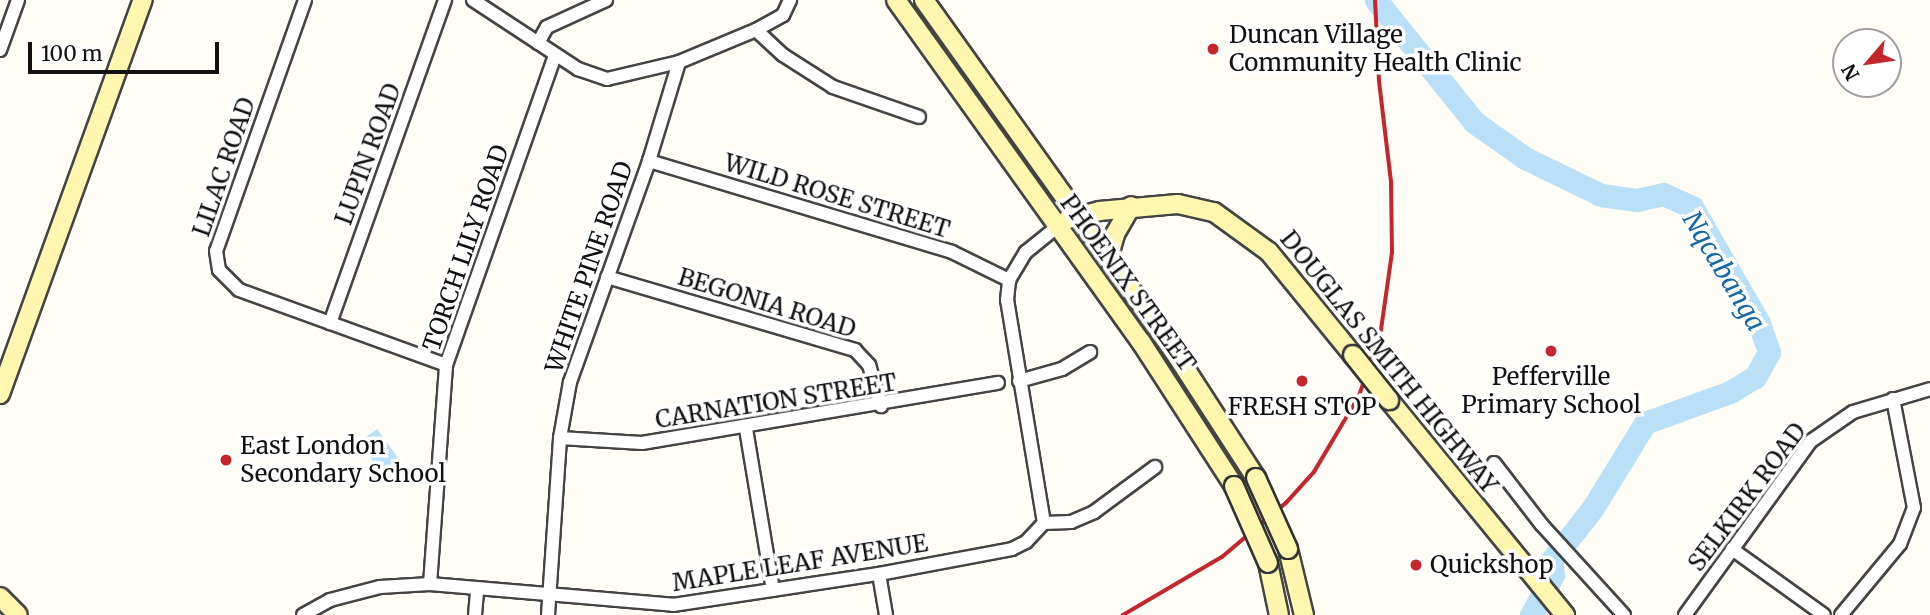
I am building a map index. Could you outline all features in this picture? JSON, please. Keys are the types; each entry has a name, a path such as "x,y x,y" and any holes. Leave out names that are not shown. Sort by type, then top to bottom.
{"main road":[{"path":"0,394 143,0"},
{"name":"PHOENIX STREET","path":"896,0 1188,411 1234,486 1268,563 1279,615"},
{"name":"PHOENIX STREET","path":"925,0 1233,437 1256,478 1288,549 1304,615"},
{"path":"1108,259 1115,234 1131,206"},
{"name":"DOUGLAS SMITH HIGHWAY","path":"1057,227 1076,215 1131,206 1196,206 1234,222 1269,252 1565,615"},
{"path":"0,597 18,615"}],"street":[{"path":"0,50 18,0"},
{"name":"LILAC ROAD","path":"305,0 216,251 219,270 239,290 330,323"},
{"name":"LUPIN ROAD","path":"330,323 445,0"},
{"path":"473,0 555,55 607,79 679,62 756,30 783,15 790,0"},
{"path":"538,43 547,27 607,0"},
{"path":"756,30 783,55 832,87 919,117"},
{"name":"TORCH LILY ROAD","path":"430,584 446,365 555,55"},
{"name":"WHITE PINE ROAD","path":"548,615 560,438 576,361 649,162 679,62"},
{"name":"WILD ROSE STREET","path":"649,162 952,252 1009,280"},
{"path":"1057,227 1026,253 1009,280 1007,316 1044,523 1081,519 1155,467"},
{"name":"BEGONIA ROAD","path":"607,277 855,350 869,365 881,406"},
{"path":"330,323 446,365"},
{"path":"1020,381 1062,369 1090,352"},
{"name":"CARNATION STREET","path":"560,438 642,443 746,429 998,383"},
{"name":"SELKIRK ROAD","path":"1685,615 1811,441 1836,421 1893,399 1930,389"},
{"path":"1841,615 1900,544 1914,508 1893,399"},
{"path":"746,429 773,590"},
{"path":"1494,463 1542,525 1624,615"},
{"name":"MAPLE LEAF AVENUE","path":"303,615 356,592 430,584 673,605 879,574 1012,549 1026,542 1044,523"},
{"path":"1732,549 1824,615"},
{"path":"879,574 886,615"},
{"path":"475,615 477,590"}],"water":[{"path":"377,429 405,467 387,480 359,442"}],"waterway":[{"name":"Nqcabanga","path":"1376,0 1474,122 1525,158 1601,195 1637,200 1663,194 1692,207 1759,323 1769,352 1755,377 1730,392 1645,423 1592,509 1551,561 1553,575 1531,615"}],"railway":[{"path":"1123,615 1222,557 1286,503 1314,472 1359,396 1381,330 1392,253 1391,182 1379,81 1375,0"}],"place":[{"name":"Duncan Village Community Health Clinic","path":"1213,49"},
{"name":"Pefferville Primary School","path":"1551,351"},
{"name":"FRESH STOP","path":"1302,381"},
{"name":"East London Secondary School","path":"226,460"},
{"name":"Quickshop","path":"1416,565"}]}
